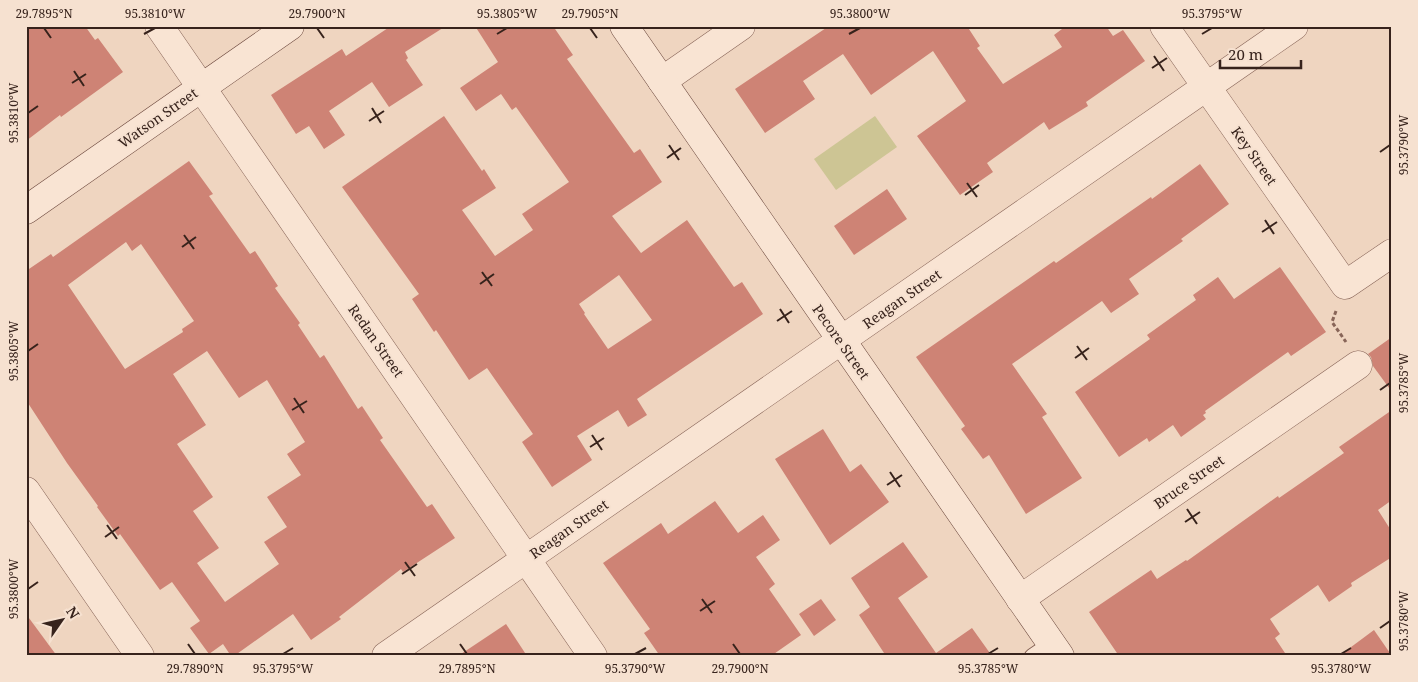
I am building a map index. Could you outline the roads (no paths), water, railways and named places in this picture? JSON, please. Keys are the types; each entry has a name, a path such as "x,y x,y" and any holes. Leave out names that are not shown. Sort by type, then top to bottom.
{"street":[{"name":"Redan Street","path":"159,26 593,656"},
{"name":"Watson Street","path":"26,210 290,26"},
{"name":"Pecore Street","path":"624,26 840,341 1020,598 1047,651"},
{"path":"662,81 741,26"},
{"name":"Key Street","path":"1164,26 1345,285 1392,252"},
{"name":"Reagan Street","path":"386,656 1294,26"},
{"name":"Bruce Street","path":"1020,598 1358,365"},
{"path":"26,490 140,656"}]}
